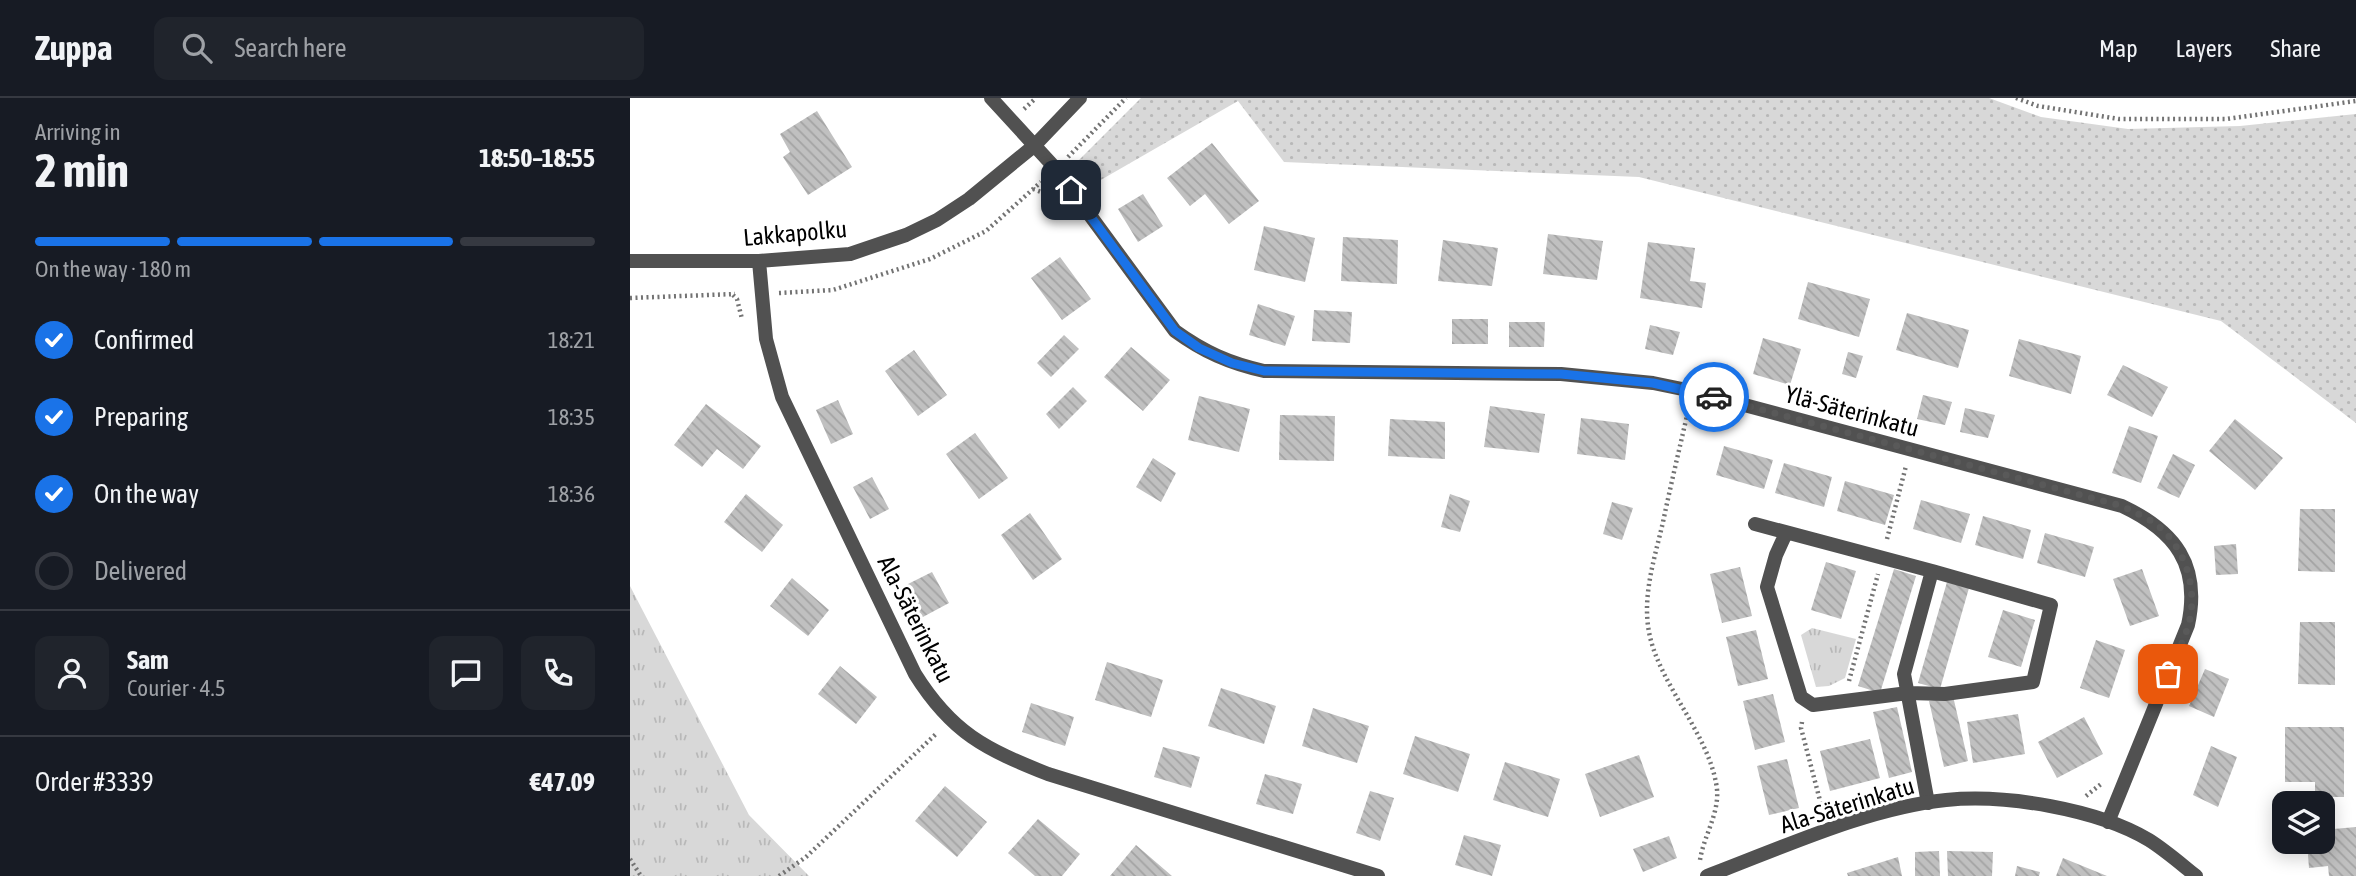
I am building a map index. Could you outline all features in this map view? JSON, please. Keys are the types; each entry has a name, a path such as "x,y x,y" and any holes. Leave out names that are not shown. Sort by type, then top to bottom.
{"street":[{"name":"Ylä-Säterinkatu","path":"991,98 1056,169 1175,331 1199,348 1232,363 1264,371 1561,374 1653,383 1692,391 2122,506 2145,517 2169,536 2186,565 2192,609 2188,625 2108,822"},
{"name":"Lakkapolku","path":"630,261 759,261 850,254 906,235 937,220 969,199 1035,145 1080,98"},
{"name":"Ala-Säterinkatu","path":"759,261 766,339 782,397 915,674 930,698 950,721 978,743 1048,774 1378,876"},
{"path":"1755,524 2051,605 2033,682 1945,694 1908,693 1813,705 1801,697 1767,587 1776,555 1786,533"},
{"path":"1928,803 1904,674 1932,571"},
{"name":"Ala-Säterinkatu","path":"1703,870 1890,811 1948,800 2018,802 2080,813 2149,840 2196,876"}],"path":[{"path":"2016,98 2038,106 2119,119 2226,119 2356,101"},
{"path":"1033,189 1055,198"},
{"path":"733,295 740,309 743,328"},
{"path":"1690,403 1652,570 1648,610 1649,631 1655,652 1700,740 1717,783 1714,818 1701,851 1703,870"},
{"path":"1844,701 1907,462"},
{"path":"1805,700 1801,728 1828,831"},
{"path":"779,876 806,857 940,730 933,722"},
{"path":"2080,813 2085,796 2107,778"},
{"path":"630,859 641,876"}],"green space":[{"path":"1141,98 1989,98 2041,117 2128,129 2240,126 2356,114 2356,423 2221,321 1639,177 1284,162 1238,101 1092,185 1074,165"},
{"path":"630,586 749,815 809,876 630,876"},
{"path":"1812,628 1856,639 1845,678 1829,686 1816,687 1801,635"}],"building":[{"path":"817,111 852,167 808,195 783,157 790,152 780,134"},
{"path":"1212,143 1259,201 1229,224 1205,194 1190,206 1167,178"},
{"path":"1143,194 1163,226 1138,242 1118,209"},
{"path":"1264,226 1315,238 1305,282 1254,270"},
{"path":"1548,234 1603,241 1597,280 1543,274"},
{"path":"1343,237 1398,240 1397,284 1341,281"},
{"path":"1443,240 1498,248 1492,286 1438,281"},
{"path":"1648,242 1695,248 1690,281 1706,283 1702,308 1640,298"},
{"path":"1060,257 1091,299 1062,320 1031,278"},
{"path":"1808,282 1870,299 1859,337 1798,319"},
{"path":"1258,304 1295,316 1285,346 1249,335"},
{"path":"1314,310 1352,312 1350,343 1312,341"},
{"path":"1907,313 1969,330 1958,368 1896,350"},
{"path":"1452,319 1488,319 1488,344 1452,344"},
{"path":"1509,322 1545,322 1544,347 1509,347"},
{"path":"1650,325 1680,332 1673,355 1645,349"},
{"path":"1064,335 1079,349 1051,377 1037,363"},
{"path":"1763,338 1801,349 1790,385 1753,374"},
{"path":"2019,339 2081,356 2071,394 2009,376"},
{"path":"1131,347 1170,380 1143,411 1104,377"},
{"path":"914,350 947,395 918,416 885,371"},
{"path":"1848,352 1863,356 1856,378 1842,374"},
{"path":"2123,365 2168,387 2152,417 2107,395"},
{"path":"1073,387 1087,401 1059,429 1046,414"},
{"path":"1923,395 1952,402 1945,425 1917,419"},
{"path":"1199,396 1250,409 1239,452 1188,440"},
{"path":"838,400 853,434 831,444 816,410"},
{"path":"706,404 761,446 743,469 717,449 702,467 674,445"},
{"path":"1490,406 1545,414 1539,453 1484,447"},
{"path":"1965,408 1995,415 1988,438 1960,432"},
{"path":"1280,415 1335,416 1334,461 1279,460"},
{"path":"1581,418 1629,424 1625,460 1577,454"},
{"path":"1390,419 1445,422 1445,459 1388,456"},
{"path":"2235,419 2283,458 2255,490 2209,451"},
{"path":"2129,426 2158,436 2141,483 2112,473"},
{"path":"975,433 1008,478 979,499 946,454"},
{"path":"1724,446 1773,460 1764,489 1716,475"},
{"path":"2173,454 2195,465 2179,498 2157,488"},
{"path":"1153,458 1176,473 1161,502 1136,487"},
{"path":"1784,463 1832,477 1824,507 1775,493"},
{"path":"872,477 889,509 870,519 853,487"},
{"path":"1845,481 1894,495 1885,525 1837,511"},
{"path":"746,494 783,525 762,552 724,522"},
{"path":"1450,494 1470,501 1460,532 1441,527"},
{"path":"1921,500 1970,514 1961,543 1913,529"},
{"path":"1612,502 1633,508 1622,540 1603,534"},
{"path":"2300,509 2335,509 2335,572 2298,571"},
{"path":"1030,513 1062,559 1033,580 1001,535"},
{"path":"1983,516 2031,530 2023,559 1975,545"},
{"path":"2045,533 2094,547 2085,577 2037,563"},
{"path":"2236,544 2238,574 2216,575 2214,546"},
{"path":"1826,562 1856,571 1841,619 1811,610"},
{"path":"1740,567 1752,616 1722,623 1710,574"},
{"path":"1894,569 1916,576 1880,693 1858,686"},
{"path":"2142,569 2159,616 2130,626 2113,579"},
{"path":"932,572 949,603 921,618 904,586"},
{"path":"792,578 829,610 808,636 770,606"},
{"path":"1947,582 1969,588 1940,689 1918,683"},
{"path":"2003,610 2035,620 2021,667 1988,657"},
{"path":"2300,622 2335,622 2335,685 2298,684"},
{"path":"1756,630 1768,679 1738,686 1726,637"},
{"path":"2096,640 2125,650 2109,698 2080,688"},
{"path":"1107,662 1163,680 1151,717 1095,700"},
{"path":"840,666 877,697 856,724 818,694"},
{"path":"2205,669 2229,679 2214,717 2189,706"},
{"path":"1221,688 1276,706 1264,744 1208,726"},
{"path":"1773,694 1785,742 1755,750 1743,701"},
{"path":"1953,696 1968,761 1944,767 1929,701"},
{"path":"1031,703 1074,717 1065,746 1022,732"},
{"path":"1897,707 1912,772 1889,778 1873,712"},
{"path":"1313,708 1369,726 1357,763 1302,746"},
{"path":"2018,714 2025,754 1973,763 1967,722"},
{"path":"2084,717 2103,754 2057,778 2038,742"},
{"path":"2285,727 2344,727 2344,797 2335,797 2335,791 2315,791 2315,782 2285,782"},
{"path":"1415,736 1470,754 1458,792 1403,774"},
{"path":"1870,739 1880,778 1830,791 1820,751"},
{"path":"2211,746 2237,757 2218,807 2193,795"},
{"path":"1163,747 1200,757 1191,788 1154,777"},
{"path":"1639,755 1654,797 1600,817 1585,774"},
{"path":"1787,759 1799,808 1769,815 1757,766"},
{"path":"1505,762 1560,779 1548,817 1493,800"},
{"path":"1265,774 1302,784 1293,814 1256,804"},
{"path":"945,786 987,822 957,857 915,821"},
{"path":"1370,791 1394,798 1380,841 1356,833"},
{"path":"1038,819 1080,854 1062,876 1035,876 1008,853"},
{"path":"2356,827 2356,876 2329,876 2328,866 2309,868 2308,854 2335,854 2335,829"},
{"path":"1464,835 1501,845 1492,876 1455,865"},
{"path":"1669,836 1677,858 1643,872 1633,849"},
{"path":"1136,845 1172,876 1110,876"},
{"path":"1939,851 1940,876 1915,876 1915,852"},
{"path":"1947,851 1993,852 1992,876 1948,876"},
{"path":"1898,857 1902,876 1848,876 1847,873"},
{"path":"2063,858 2107,876 2056,876"},
{"path":"2017,866 2040,872 2039,876 2015,876"}],"way so far":[{"path":"1714,397 2122,506 2145,517 2169,536 2186,565 2190,581 2192,609 2168,674"}],"route":[{"path":"1071,190 1175,331 1199,348 1232,363 1264,371 1561,374 1653,383 1714,397"}]}
